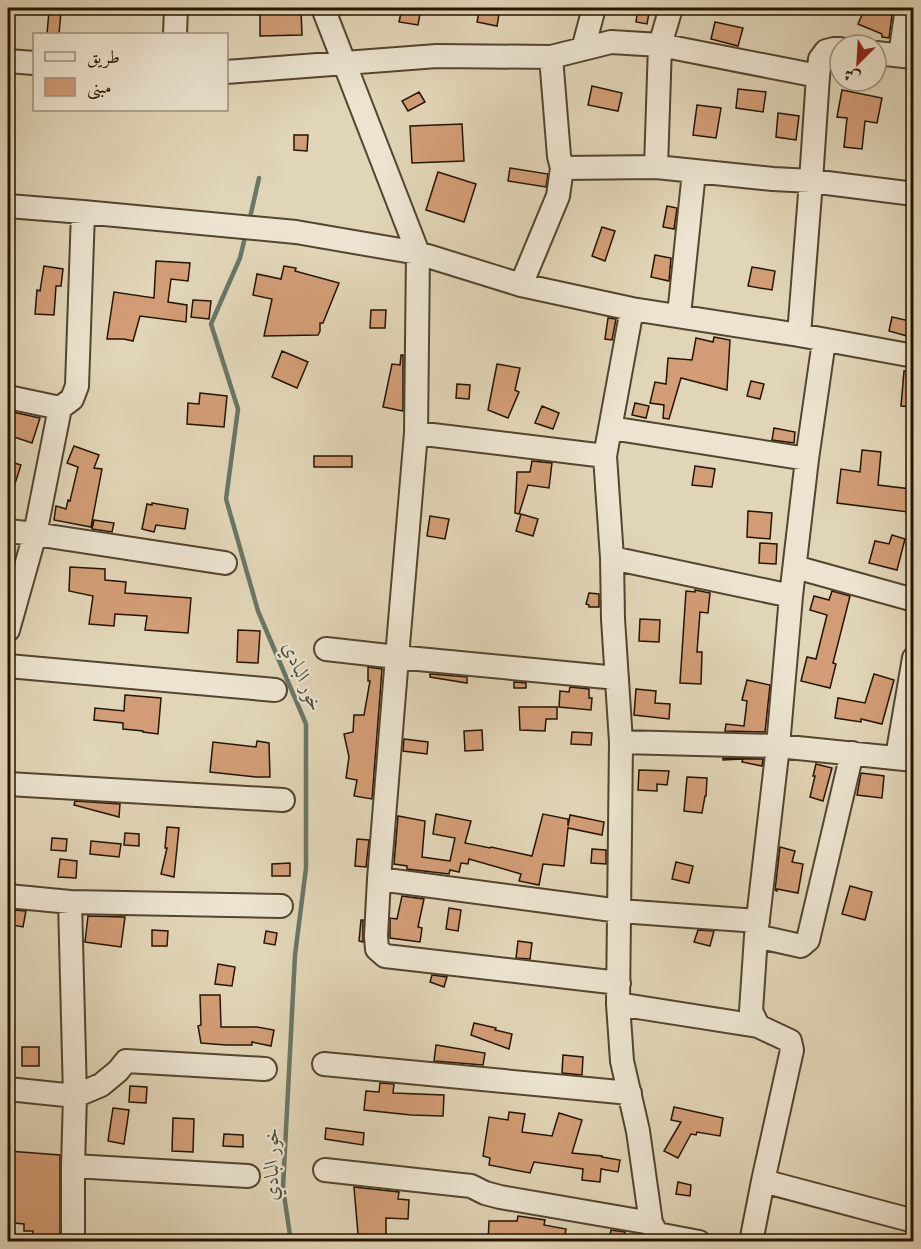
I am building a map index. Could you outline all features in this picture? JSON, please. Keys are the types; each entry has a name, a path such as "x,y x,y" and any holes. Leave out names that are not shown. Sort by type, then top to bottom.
{"street":[{"path":"175,33 176,8"},
{"path":"323,8 418,253 416,433 379,879 377,950 385,956 619,993 758,1026 790,1041 792,1050 751,1242"},
{"path":"583,49 594,8"},
{"path":"656,166 660,45 671,8"},
{"path":"888,54 907,56 907,8"},
{"path":"228,72 437,56 551,57 611,42 660,45 818,76"},
{"path":"799,335 818,76 820,59 828,50"},
{"path":"521,285 558,196 562,168 551,57"},
{"path":"8,61 33,63"},
{"path":"562,168 656,166 694,172 914,194"},
{"path":"679,315 694,172"},
{"path":"8,206 296,232 418,253 521,285 632,309 679,315 914,356"},
{"path":"8,630 35,534 60,408 72,399 78,386 82,212"},
{"path":"632,309 605,456 621,742 619,993 622,1061 638,1131 655,1233"},
{"path":"758,1026 751,1011 757,928 778,746 791,596 824,341"},
{"path":"8,398 60,408"},
{"path":"610,428 807,459"},
{"path":"416,433 605,456"},
{"path":"8,531 225,564"},
{"path":"612,558 791,596"},
{"path":"795,567 914,600"},
{"path":"326,649 617,678"},
{"path":"621,742 778,746 905,759 914,658"},
{"path":"8,666 275,690"},
{"path":"379,879 757,928 801,946 808,939 852,753"},
{"path":"8,784 283,800"},
{"path":"8,896 70,902 281,906"},
{"path":"70,902 75,1096 73,1242"},
{"path":"8,1089 75,1096 101,1085 118,1071 126,1060 265,1070"},
{"path":"324,1064 630,1093"},
{"path":"73,1166 248,1176"},
{"path":"325,1170 471,1186 500,1197 699,1242"},
{"path":"763,1181 914,1221"}],"building":[{"path":"402,8 421,8 418,25 399,22"},
{"path":"480,8 500,8 497,26 477,22"},
{"path":"638,8 650,8 647,24 636,22"},
{"path":"865,8 893,8 889,38 888,33 880,33 858,24"},
{"path":"301,10 302,35 260,36 260,11"},
{"path":"49,11 61,12 59,33 47,33"},
{"path":"715,22 743,28 738,46 711,39"},
{"path":"592,86 622,93 618,111 588,105"},
{"path":"738,89 766,92 763,112 736,108"},
{"path":"419,92 425,102 408,111 402,101"},
{"path":"841,93 857,93 882,98 877,123 865,121 862,149 844,147 847,118 837,117"},
{"path":"697,105 721,108 716,138 693,135"},
{"path":"778,113 799,116 796,140 776,137"},
{"path":"462,124 464,161 412,163 410,126"},
{"path":"294,135 308,135 307,151 294,150"},
{"path":"510,168 548,174 546,187 508,181"},
{"path":"438,172 476,184 464,222 426,210"},
{"path":"667,206 677,208 674,229 663,227"},
{"path":"602,227 615,231 605,261 592,256"},
{"path":"655,255 671,258 669,281 651,277"},
{"path":"156,261 190,263 188,281 171,279 168,302 187,305 186,322 140,316 133,341 107,339 114,292 154,298"},
{"path":"44,266 63,269 61,286 56,286 54,315 35,314 37,290 40,291"},
{"path":"284,266 339,283 323,323 320,323 318,335 264,336 272,299 253,295 257,274 281,279"},
{"path":"752,267 775,271 772,290 748,286"},
{"path":"193,300 211,301 209,319 191,317"},
{"path":"371,310 386,310 385,328 370,328"},
{"path":"892,317 914,322 914,338 889,331"},
{"path":"608,318 616,319 612,340 605,339"},
{"path":"714,337 730,340 727,390 681,378 669,419 663,418 664,405 650,403 655,382 666,384 668,358 692,360 696,338 713,342"},
{"path":"282,351 308,362 297,388 272,377"},
{"path":"401,355 403,355 403,411 383,407 392,364 400,365"},
{"path":"497,364 520,368 515,390 519,392 508,418 488,410"},
{"path":"904,371 914,372 914,407 901,406"},
{"path":"751,381 764,384 760,399 747,396"},
{"path":"457,384 470,385 469,399 456,398"},
{"path":"200,393 227,396 224,427 187,424 188,403 199,404"},
{"path":"635,403 649,406 646,418 632,415"},
{"path":"542,406 559,413 553,429 535,423"},
{"path":"8,411 40,418 32,443 8,435"},
{"path":"774,428 795,432 794,443 772,440"},
{"path":"74,446 99,455 94,468 102,469 91,527 54,520 56,506 66,509 68,500 70,501 78,467 67,463"},
{"path":"862,450 881,452 878,485 911,489 908,512 837,503 841,469 860,472"},
{"path":"314,456 352,456 352,467 314,467"},
{"path":"8,461 21,465 10,499 8,498"},
{"path":"532,461 552,463 549,488 528,485 519,514 515,513 517,472 530,472"},
{"path":"695,466 715,469 712,487 692,485"},
{"path":"152,503 188,509 185,529 156,525 154,532 142,529 147,504 152,505"},
{"path":"748,511 772,513 770,539 747,537"},
{"path":"521,514 538,519 533,536 516,531"},
{"path":"430,516 449,519 445,539 427,536"},
{"path":"94,520 114,523 112,532 92,529"},
{"path":"892,535 905,539 897,570 869,563 875,541 889,544"},
{"path":"760,543 777,544 776,564 759,563"},
{"path":"70,567 105,569 105,580 126,582 125,593 191,598 188,633 145,630 147,616 115,614 114,626 89,624 93,596 69,591"},
{"path":"695,590 710,593 708,613 700,612 697,652 702,652 701,684 680,683 686,591 695,592"},
{"path":"832,591 850,596 833,663 836,664 830,688 801,681 807,657 816,659 827,615 810,610 814,596 829,600"},
{"path":"589,593 599,594 599,607 589,607 586,604"},
{"path":"640,619 660,620 659,642 639,641"},
{"path":"238,630 260,631 258,663 237,662"},
{"path":"368,667 382,669 372,799 354,796 357,780 346,778 349,757 344,734 353,732 354,715 364,715 370,681 368,681"},
{"path":"430,674 467,677 467,683 430,677"},
{"path":"874,674 894,680 882,724 861,719 861,722 835,718 838,698 865,703"},
{"path":"747,680 770,685 765,732 725,731 726,724 744,726 747,701 742,700"},
{"path":"514,682 526,683 526,688 514,688"},
{"path":"570,687 589,689 589,698 592,698 591,710 559,707 560,691 569,692"},
{"path":"636,689 656,691 655,703 670,704 669,719 634,715"},
{"path":"125,695 161,698 158,734 123,729 123,723 94,720 95,708 124,711"},
{"path":"519,707 557,707 557,719 546,719 545,731 520,730"},
{"path":"482,730 483,750 465,751 464,731"},
{"path":"572,732 592,733 591,745 571,744"},
{"path":"404,739 428,742 427,754 403,751"},
{"path":"257,741 269,743 270,777 210,772 213,742 256,747"},
{"path":"723,758 763,759 762,766 742,762 743,759 723,760"},
{"path":"816,764 832,768 823,801 810,797"},
{"path":"639,770 669,771 667,785 657,784 657,791 638,790"},
{"path":"861,773 884,776 882,798 857,795"},
{"path":"687,777 707,778 702,813 684,811"},
{"path":"75,801 120,804 119,817 74,805"},
{"path":"436,814 471,821 465,843 532,856 543,814 568,819 568,826 570,815 604,822 602,835 568,828 564,866 543,864 539,885 519,881 521,874 469,859 468,864 461,863 459,872 450,870 449,874 407,869 407,866 394,864 398,816 425,821 422,857 450,861 455,838 433,834"},
{"path":"167,827 179,828 174,877 161,874 167,848 165,848"},
{"path":"125,833 139,834 139,846 124,845"},
{"path":"52,838 67,839 66,851 51,850"},
{"path":"357,839 369,840 366,867 355,866"},
{"path":"91,841 121,844 119,857 90,854"},
{"path":"780,847 795,851 792,862 803,864 798,893 775,890"},
{"path":"592,849 606,850 606,864 591,863"},
{"path":"60,859 77,861 76,878 58,877"},
{"path":"676,862 693,866 689,883 672,879"},
{"path":"290,863 290,876 272,876 272,864"},
{"path":"850,886 872,892 865,920 842,914"},
{"path":"402,896 424,899 418,927 422,928 420,942 390,938 390,918 397,919"},
{"path":"449,908 461,910 458,931 446,929"},
{"path":"14,910 26,911 23,927 12,925"},
{"path":"88,916 125,917 121,947 85,942"},
{"path":"361,920 363,920 363,942 359,941"},
{"path":"152,930 168,931 167,946 152,946"},
{"path":"698,930 714,931 710,946 694,942"},
{"path":"266,931 277,933 275,945 264,943"},
{"path":"518,941 532,943 530,959 516,958"},
{"path":"218,964 235,967 232,986 215,984"},
{"path":"432,975 447,977 444,987 430,982"},
{"path":"200,995 220,995 221,1027 257,1027 274,1030 271,1046 252,1042 252,1045 201,1043 198,1026 201,1025"},
{"path":"474,1023 512,1034 509,1049 471,1035"},
{"path":"436,1045 485,1053 483,1065 434,1061"},
{"path":"22,1047 39,1047 39,1066 22,1066"},
{"path":"563,1055 583,1057 582,1075 562,1073"},
{"path":"380,1083 394,1084 393,1093 444,1095 443,1116 364,1110 366,1091 379,1092"},
{"path":"130,1086 147,1087 146,1103 129,1102"},
{"path":"674,1107 723,1118 720,1136 697,1132 696,1135 691,1134 678,1158 664,1151 681,1122 671,1120"},
{"path":"113,1108 129,1110 124,1144 108,1141"},
{"path":"509,1112 525,1114 522,1132 552,1136 559,1113 582,1120 572,1153 620,1160 618,1172 601,1169 600,1182 582,1180 583,1169 534,1162 530,1173 489,1165 490,1158 483,1156 489,1117 508,1120"},
{"path":"173,1118 194,1119 193,1152 172,1151"},
{"path":"326,1128 364,1133 363,1145 325,1139"},
{"path":"224,1134 243,1135 243,1147 223,1146"},
{"path":"8,1151 60,1155 60,1242 32,1242 33,1231 24,1231 24,1224 14,1223 14,1214 8,1213"},
{"path":"678,1182 691,1185 690,1196 676,1194"},
{"path":"354,1187 399,1192 398,1199 409,1200 408,1219 386,1218 386,1236 358,1234"},
{"path":"518,1216 545,1220 544,1225 566,1229 564,1241 542,1239 542,1242 488,1242 489,1221 517,1221"},
{"path":"611,1230 625,1232 624,1238 610,1235"}],"waterway":[{"name":"خور البادي","path":"249,222 259,178"},
{"name":"خور البادي","path":"246,233 240,258 211,324 238,409 226,499 258,611 306,724 306,868 295,955 283,1188 291,1242"}]}
